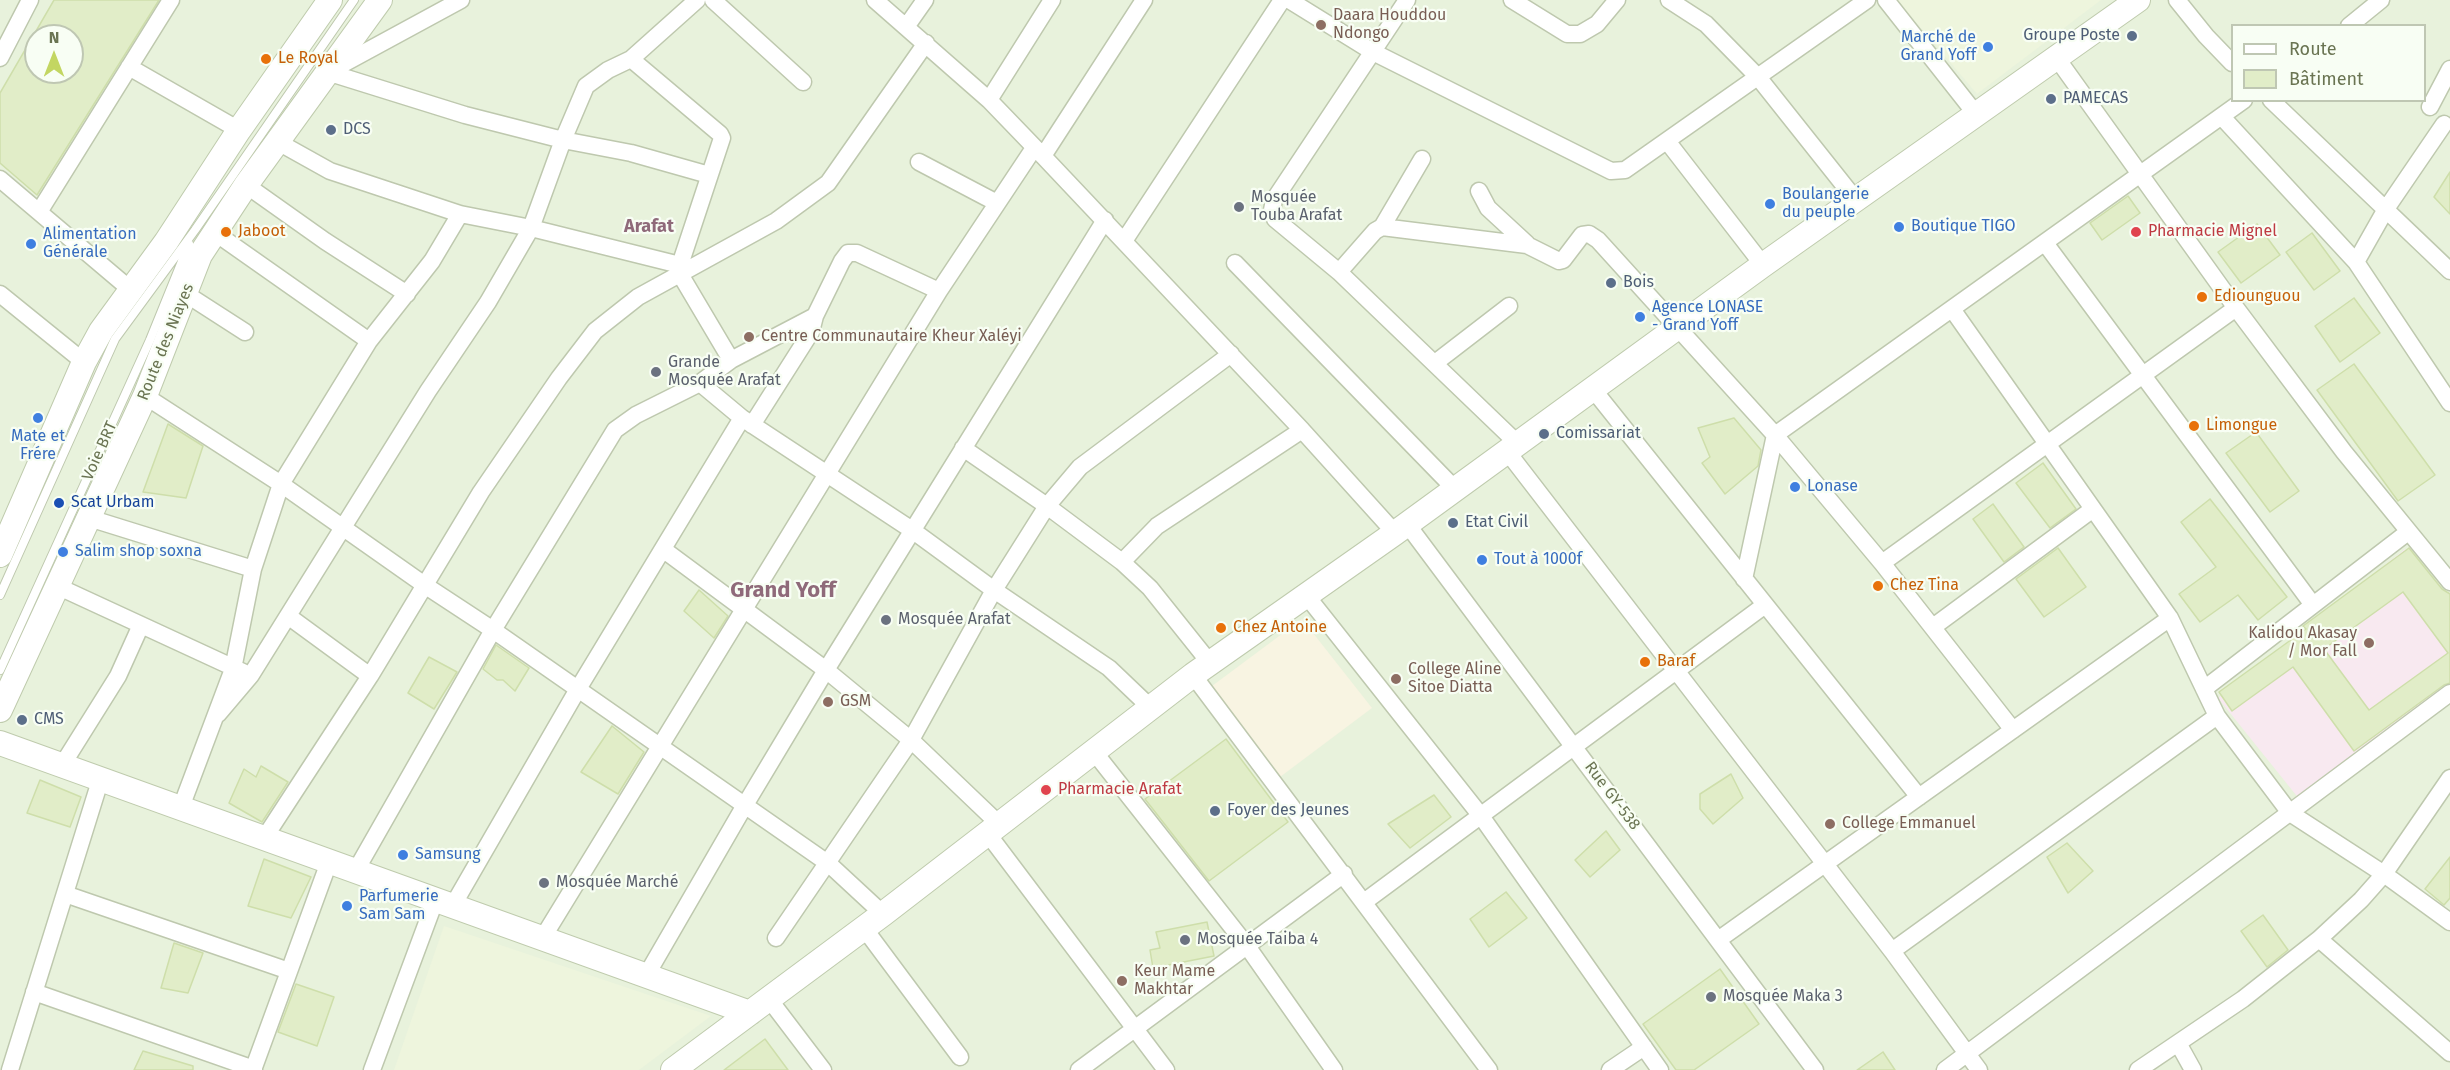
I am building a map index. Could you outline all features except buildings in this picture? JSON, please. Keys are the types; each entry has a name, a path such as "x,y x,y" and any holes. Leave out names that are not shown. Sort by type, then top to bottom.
{"street":[{"path":"0,58 30,0"},
{"path":"39,212 171,0"},
{"path":"0,555 84,363 101,331 166,242 239,130 330,0"},
{"name":"Route des Niayes","path":"0,711 145,396 186,294 200,255 205,231 246,185 380,0"},
{"path":"327,72 461,0"},
{"path":"713,0 803,82"},
{"name":"Rue GY-538","path":"875,0 988,100 1105,220 1302,430 1401,528 1574,746 1815,1070"},
{"path":"906,27 925,0"},
{"path":"988,100 1052,0"},
{"path":"542,939 662,747 939,291 997,203 1038,152 1144,0"},
{"path":"1124,241 1282,0"},
{"path":"1289,0 1373,52 1611,171 1625,170 1868,0"},
{"path":"1407,0 1274,200 1272,210 1275,219 1339,272 1435,363 1511,446 1676,671 1892,951 1978,1070"},
{"path":"1512,0 1567,34 1580,34 1597,24 1617,0"},
{"path":"1669,0 1706,24 1758,77 1855,199"},
{"path":"1886,0 1975,113"},
{"path":"673,1070 874,921 1202,669 1975,113 2138,0"},
{"path":"2177,0 2231,62"},
{"path":"2351,24 2381,0"},
{"path":"218,714 251,675 428,391 488,302 531,228 586,86 608,70 631,59 692,2"},
{"path":"263,840 370,676 481,492 559,378 595,332 638,297 680,270 776,221 828,183 926,43"},
{"path":"2055,57 2236,308 2344,452 2450,582"},
{"path":"631,59 720,134 722,142 709,175 680,270"},
{"path":"129,67 239,130"},
{"path":"2356,262 2386,209 2447,127 2426,104 2450,69"},
{"path":"327,72 465,116 564,140 631,153 709,175"},
{"path":"1744,579 1775,435 2241,102"},
{"path":"2273,102 2450,271"},
{"path":"2222,117 2356,262 2450,403"},
{"path":"1667,141 1763,265"},
{"path":"278,142 330,171 460,214 531,228 680,270 731,360"},
{"path":"1339,272 1375,231 1382,227 1422,159"},
{"path":"919,162 997,203"},
{"path":"0,179 131,290"},
{"path":"246,185 325,241 407,294"},
{"path":"1479,191 1488,208 1527,245 1559,261 1563,260 1582,235 1589,234 1598,240 1775,435 1882,563 2013,730"},
{"path":"180,810 233,669 253,569 281,483 369,341 432,261 460,214"},
{"path":"646,976 826,670 1105,220"},
{"path":"1382,227 1527,245"},
{"path":"205,231 369,341"},
{"path":"2044,243 2145,375 2313,605"},
{"path":"372,1070 444,904 664,550 747,421 811,332 815,316 842,261 848,253 857,253 939,291"},
{"path":"1235,263 1454,488"},
{"path":"0,294 84,363"},
{"path":"186,294 245,332"},
{"path":"1435,363 1509,306"},
{"path":"1882,563 2236,308"},
{"path":"1952,309 2170,618 2217,716 2290,813 2384,874 2450,922"},
{"path":"355,872 493,630 615,430 636,415 700,383 731,360 815,316"},
{"path":"776,938 829,864 911,740 994,590 1047,506 1080,467 1231,354"},
{"path":"700,383 747,421 912,530 1109,669 1152,709"},
{"path":"1592,388 1919,797"},
{"path":"145,396 281,483 829,864 874,921 960,1057"},
{"path":"1122,562 1157,526 1302,430"},
{"path":"963,448 1047,506 1122,562 1150,588 1202,669 1344,874 1489,1070"},
{"path":"1933,627 2093,509"},
{"path":"89,518 253,569"},
{"path":"2204,689 2408,532"},
{"path":"664,550 826,670 911,740 994,830 1166,1070"},
{"path":"59,587 233,669 251,675"},
{"path":"1306,596 1481,816 1660,1070"},
{"path":"1364,902 1765,605"},
{"path":"288,616 370,676"},
{"path":"1718,940 2170,618"},
{"path":"61,767 118,676 141,625"},
{"path":"1945,1070 2450,693"},
{"path":"1892,951 2217,716"},
{"path":"0,743 263,840 750,1013"},
{"path":"1095,753 1247,946 1334,1070"},
{"path":"10,1070 100,781"},
{"path":"2138,1070 2243,999 2319,939 2361,900 2384,874 2448,785"},
{"path":"34,992 254,1070 328,862"},
{"path":"1079,1070 1344,874"},
{"path":"65,894 289,971"},
{"path":"2319,939 2450,1053"},
{"path":"770,999 823,1070"},
{"path":"2178,1043 2193,1070"},
{"path":"1610,1070 1644,1047"}],"lane":[{"name":"Voie BRT","path":"0,670 150,340 205,231 354,0"},
{"name":"Voie BRT","path":"0,595 115,339 205,231"}],"shaded area":[{"path":"0,0 2450,0 2450,1070 0,1070"},
{"name":"Marché de Grand Yoff","path":"1897,0 2101,0 1977,94"},
{"name":"Kalidou Akasay / Mor Fall","path":"2405,549 2450,605 2450,681 2300,800 2218,698"},
{"path":"1302,619 1372,708 1280,777 1212,686"},
{"path":"444,926 711,1016 639,1070 394,1070"}],"place":[{"name":"Daara Houddou Ndongo","path":"1321,25"},
{"name":"Groupe Poste","path":"2132,36"},
{"name":"Marché de Grand Yoff","path":"1988,47"},
{"name":"Le Royal","path":"266,59"},
{"name":"PAMECAS","path":"2051,99"},
{"name":"DCS","path":"331,130"},
{"name":"Boulangerie du peuple","path":"1770,204"},
{"name":"Mosquée Touba Arafat","path":"1239,207"},
{"name":"Boutique TIGO","path":"1899,227"},
{"name":"Jaboot","path":"226,232"},
{"name":"Pharmacie Mignel","path":"2136,232"},
{"name":"Alimentation Générale","path":"31,244"},
{"name":"Bois","path":"1611,283"},
{"name":"Ediounguou","path":"2202,297"},
{"name":"Agence LONASE - Grand Yoff","path":"1640,317"},
{"name":"Centre Communautaire Kheur Xaléyi","path":"749,337"},
{"name":"Grande Mosquée Arafat","path":"656,372"},
{"name":"Mate et Frére","path":"38,418"},
{"name":"Limongue","path":"2194,426"},
{"name":"Comissariat","path":"1544,434"},
{"name":"Lonase","path":"1795,487"},
{"name":"Scat Urbam","path":"59,503"},
{"name":"Etat Civil","path":"1453,523"},
{"name":"Salim shop soxna","path":"63,552"},
{"name":"Tout à 1000f","path":"1482,560"},
{"name":"Chez Tina","path":"1878,586"},
{"name":"Mosquée Arafat","path":"886,620"},
{"name":"Chez Antoine","path":"1221,628"},
{"name":"Kalidou Akasay / Mor Fall","path":"2369,643"},
{"name":"Baraf","path":"1645,662"},
{"name":"College Aline Sitoe Diatta","path":"1396,679"},
{"name":"GSM","path":"828,702"},
{"name":"CMS","path":"22,720"},
{"name":"Pharmacie Arafat","path":"1046,790"},
{"name":"Foyer des Jeunes","path":"1215,811"},
{"name":"College Emmanuel","path":"1830,824"},
{"name":"Samsung","path":"403,855"},
{"name":"Mosquée Marché","path":"544,883"},
{"name":"Parfumerie Sam Sam","path":"347,906"},
{"name":"Mosquée Taiba 4","path":"1185,940"},
{"name":"Keur Mame Makhtar","path":"1122,981"},
{"name":"Mosquée Maka 3","path":"1711,997"}],"district":[{"name":"Arafat","path":"649,227"},
{"name":"Grand Yoff","path":"783,591"}]}
